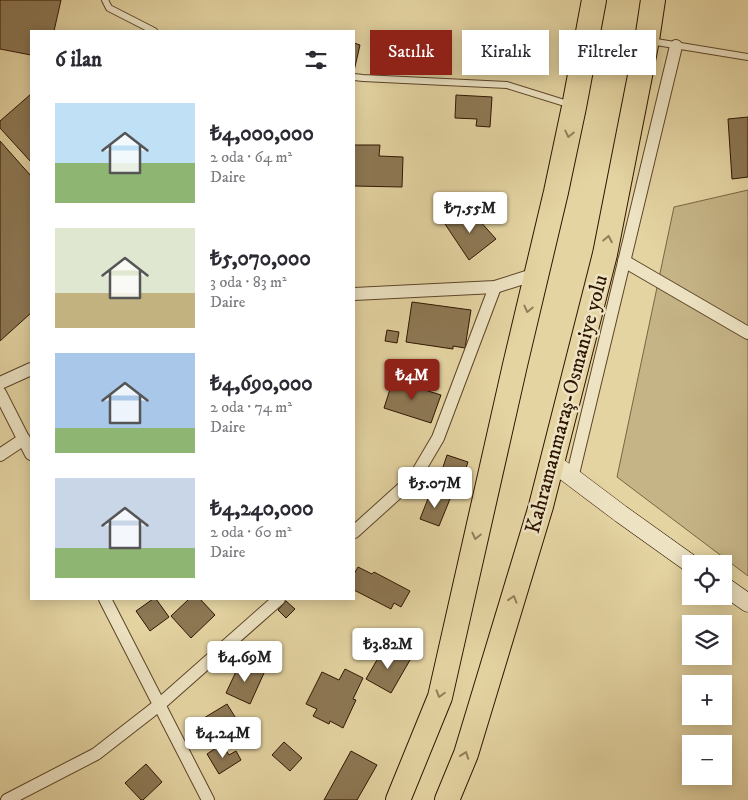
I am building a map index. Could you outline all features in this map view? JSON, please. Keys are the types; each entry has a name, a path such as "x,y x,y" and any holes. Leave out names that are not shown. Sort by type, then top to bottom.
{"highway":[{"path":"398,800 440,697 556,192 594,0"},
{"name":"Kahramanmaraş-Osmaniye yolu","path":"648,30 653,0"},
{"name":"Kahramanmaraş-Osmaniye yolu","path":"447,800 466,754 541,506 605,254 640,75"}],"street":[{"path":"572,478 676,46"},
{"path":"624,261 748,333"},
{"path":"355,294 495,286 536,274"},
{"path":"355,531 415,477 420,470 438,438 495,286"},
{"path":"0,383 30,369"},
{"path":"0,392 30,452"},
{"path":"0,455 24,439"},
{"path":"552,462 682,557"},
{"path":"732,592 748,603"},
{"path":"106,600 208,800"},
{"path":"7,800 96,754 159,705 278,600"}],"lane":[{"path":"105,0 109,8 152,30"},
{"path":"656,42 748,57"},
{"path":"355,77 507,85 574,107"}],"shaded area":[{"path":"748,190 748,576 732,564 732,555 720,555 617,477 674,207"}],"building":[{"path":"0,0 61,0 54,30 30,30 30,55 0,49"},
{"path":"355,43 360,45 355,67"},
{"path":"30,95 30,161 0,128 0,121"},
{"path":"456,95 492,97 490,127 476,126 477,119 455,118"},
{"path":"748,117 748,177 732,179 728,119"},
{"path":"0,141 30,175 30,314 0,341"},
{"path":"355,145 380,145 379,156 403,157 402,187 355,186"},
{"path":"469,209 496,239 469,260 445,224"},
{"path":"412,302 471,310 465,348 453,346 453,349 406,342"},
{"path":"387,330 399,332 397,343 385,341"},
{"path":"393,380 441,395 431,423 384,408"},
{"path":"447,455 468,462 459,489 438,482"},
{"path":"431,491 450,499 439,526 420,519"},
{"path":"358,567 372,574 374,572 410,591 401,607 394,603 391,609 355,591 355,572"},
{"path":"152,600 157,600 169,617 150,631 136,611"},
{"path":"188,600 201,600 215,615 191,638 171,616"},
{"path":"286,601 295,609 286,618 278,610"},
{"path":"385,646 410,660 391,693 366,679"},
{"path":"249,651 259,655 255,665 245,661"},
{"path":"240,663 264,673 250,704 226,693"},
{"path":"345,669 363,678 353,699 356,700 343,728 330,721 329,724 313,716 317,709 306,704 322,672 339,680"},
{"path":"227,704 242,728 214,744 199,721"},
{"path":"284,742 302,758 290,771 272,755"},
{"path":"222,744 229,755 236,751 241,760 219,774 207,754"},
{"path":"351,751 377,765 357,800 324,800"},
{"path":"146,764 162,782 141,800 125,783"}]}
